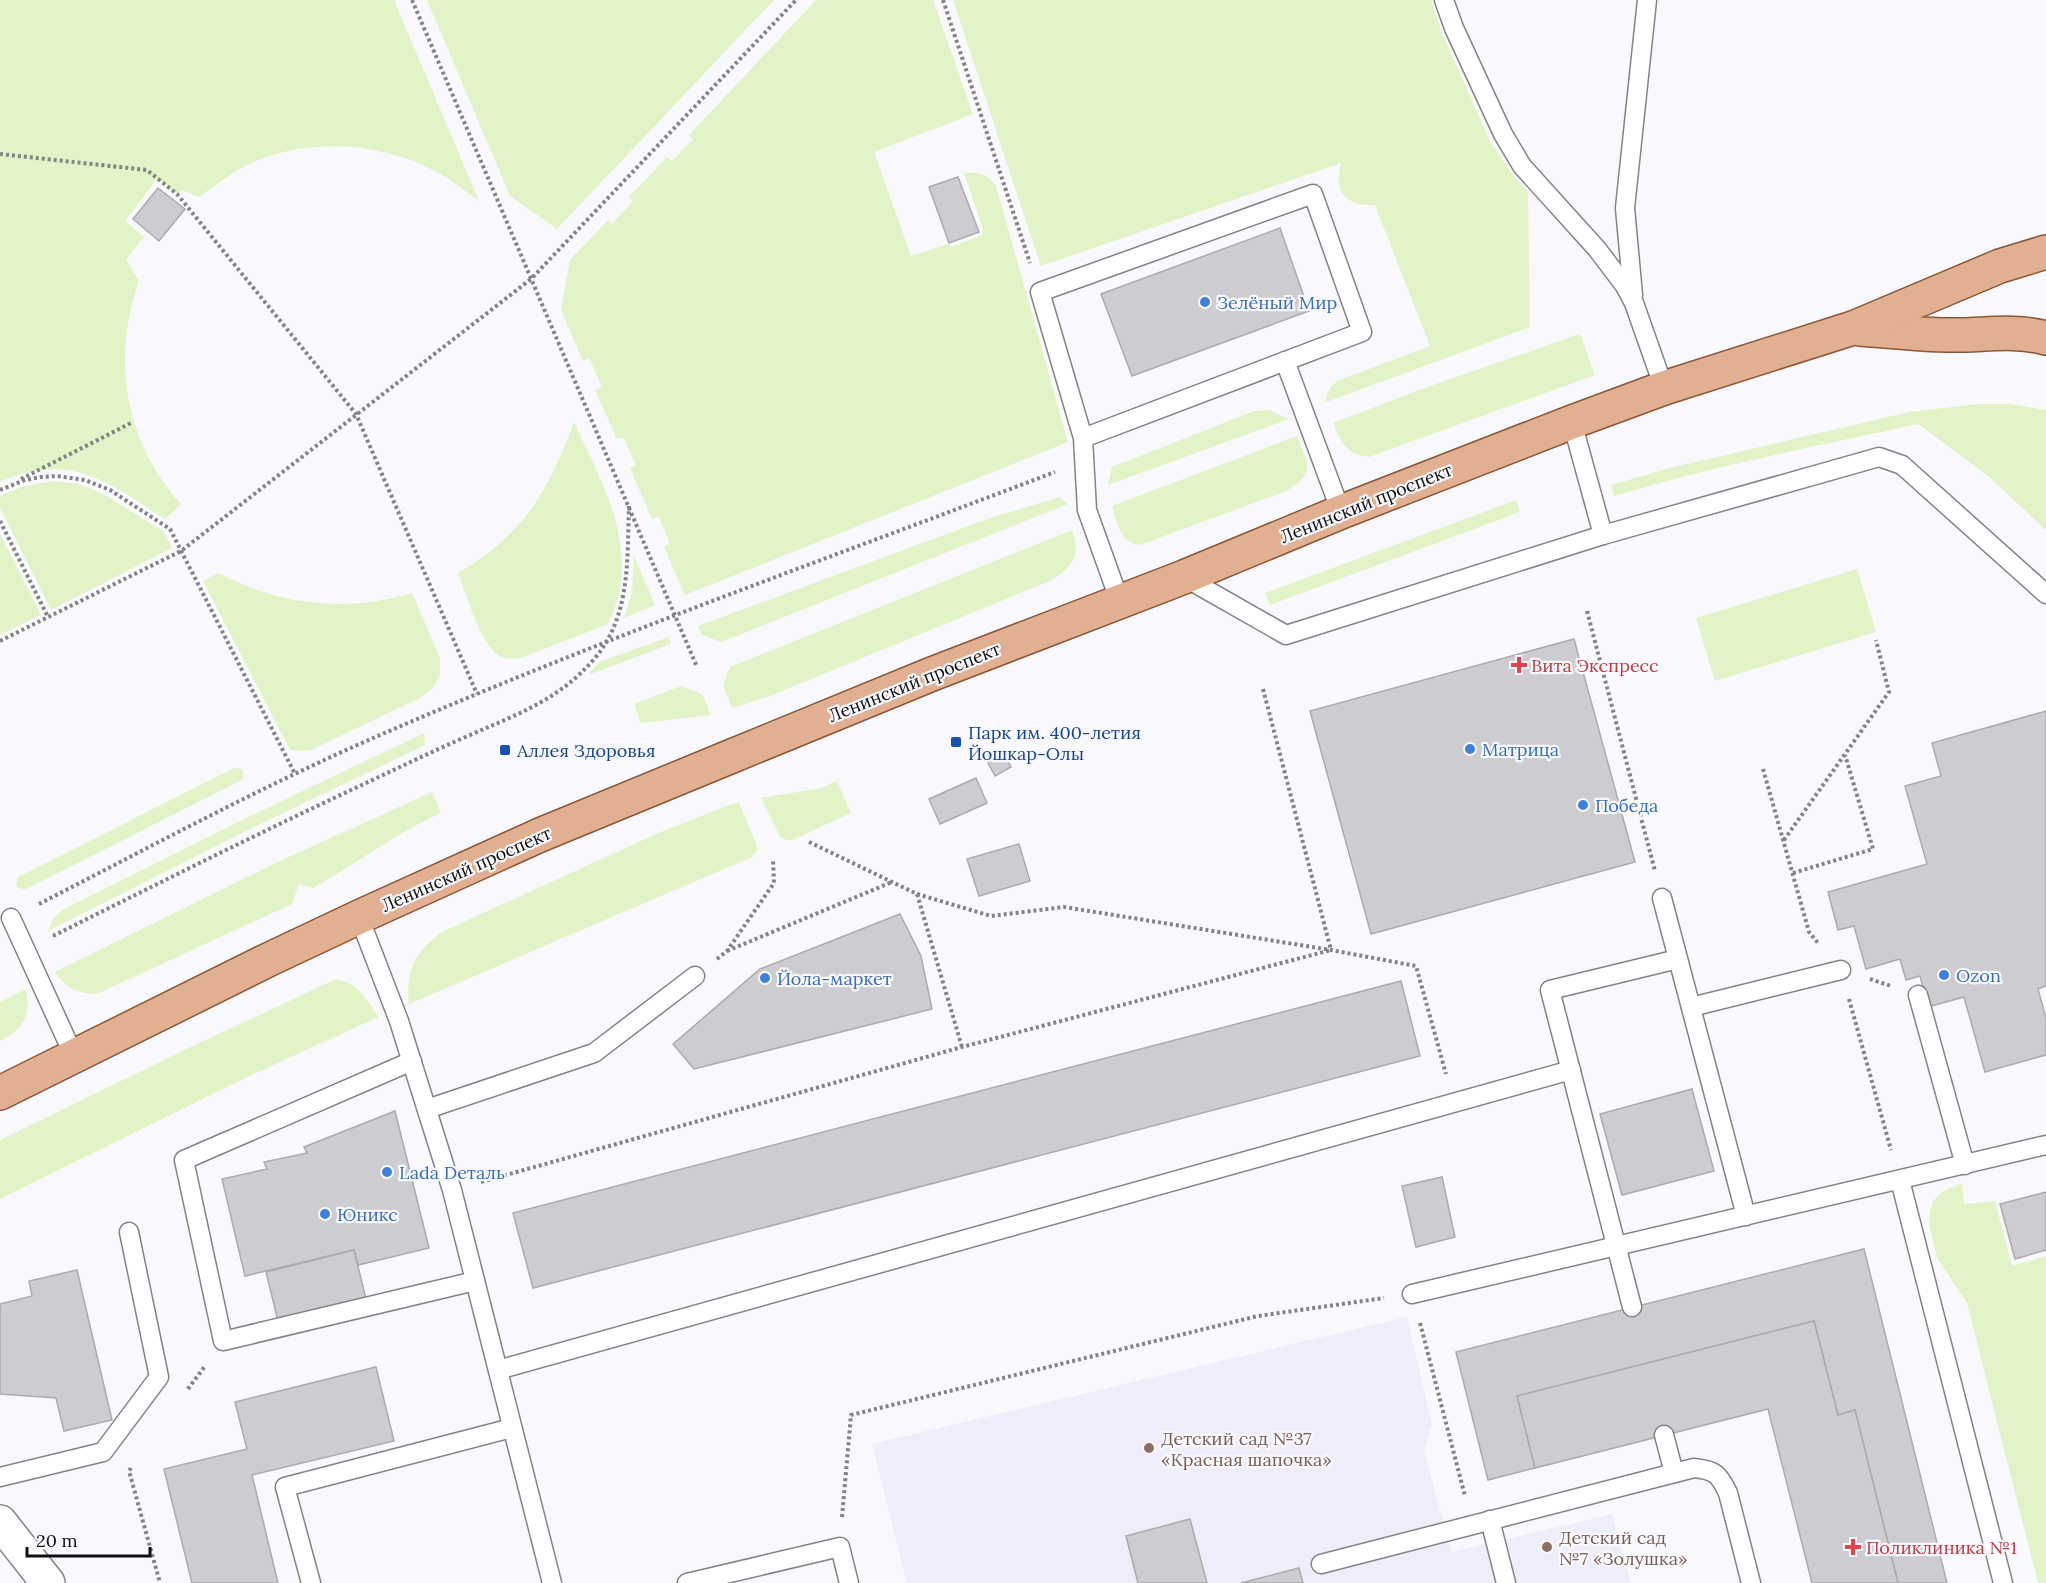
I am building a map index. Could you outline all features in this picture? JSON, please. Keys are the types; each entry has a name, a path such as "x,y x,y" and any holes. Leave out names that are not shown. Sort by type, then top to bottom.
{"main road":[{"name":"Ленинский проспект","path":"0,1094 359,917 572,822 932,674 1120,602 1341,512 1572,422 1664,388 1853,328 2000,266 2046,252"},
{"name":"Ленинский проспект","path":"1853,328 1949,336 1995,332 2046,338"}],"street":[{"path":"0,1522 48,1583"}],"lane":[{"path":"1444,0 1454,28 1503,134 1522,166 1597,249 1625,286 1634,303 1664,388"},
{"path":"1634,303 1625,208 1647,0"},
{"path":"1083,438 1362,332 1313,194 1040,292 1083,438 1087,510 1120,602"},
{"path":"1286,361 1341,512"},
{"path":"1572,422 1603,535"},
{"path":"1184,576 1286,635 1603,535 1879,457 1902,465 2046,594"},
{"path":"1662,898 1746,1216"},
{"path":"359,917 412,1061 452,1190 552,1583"},
{"path":"11,918 74,1056"},
{"path":"1632,1308 1550,990 1678,959"},
{"path":"1691,1007 1840,970"},
{"path":"427,1109 594,1053 694,976"},
{"path":"1918,995 1965,1165"},
{"path":"412,1061 184,1160 223,1341 475,1281"},
{"path":"498,1370 1571,1071"},
{"path":"1412,1294 2046,1145"},
{"path":"1900,1180 2003,1583"},
{"path":"0,1477 103,1452 159,1377 129,1232"},
{"path":"311,1583 285,1487 512,1428"},
{"path":"1664,1435 1674,1473"},
{"path":"1321,1564 1694,1468 1712,1470 1722,1480 1728,1493 1751,1583"},
{"path":"1482,1522 1506,1583"},
{"path":"687,1583 840,1547 849,1583"}],"path":[{"path":"412,0 697,667"},
{"path":"0,642 181,551 531,279 796,0"},
{"path":"943,0 1040,292"},
{"path":"0,154 147,170 177,194 356,414 477,694"},
{"path":"0,490 133,422"},
{"path":"11,918 295,774 386,732 604,643 1084,461"},
{"path":"7,486 25,480 57,476 97,483 170,529 295,774"},
{"path":"26,950 249,837 545,702 567,686 596,656 619,612 627,580 629,506"},
{"path":"0,521 48,617"},
{"path":"1587,610 1662,898"},
{"path":"1784,840 1889,692 1876,640"},
{"path":"1263,688 1331,950"},
{"path":"1793,873 1873,849 1844,755"},
{"path":"808,842 917,894 991,916 1064,907 1416,966 1454,1103"},
{"path":"728,951 774,883 773,859"},
{"path":"694,976 728,951 892,882"},
{"path":"917,894 962,1047"},
{"path":"452,1190 962,1047 1331,950"},
{"path":"1840,970 1918,995"},
{"path":"840,1547 851,1415 1257,1316 1412,1294 1482,1522"},
{"path":"183,1397 223,1341"},
{"path":"136,1462 129,1471 160,1583"}],"shaded area":[{"name":"Детский сад №37 «Красная шапочка»","path":"1407,1317 1432,1424 1424,1451 1452,1552 1612,1514 1631,1583 907,1583 872,1444"}],"green space":[{"path":"0,0 394,0 479,201 442,175 415,162 391,154 341,146 292,150 268,157 239,169 199,197 181,190 177,194 157,179 125,221 144,237 126,259 139,281 130,310 125,369 128,398 147,454 162,480 181,504 165,519 106,483 68,470 25,473 0,482"},
{"path":"427,0 774,0 557,229 510,196"},
{"path":"816,0 933,0 973,114 874,152 911,256 948,244 951,247 982,235 983,229 964,173 983,175 996,186 1068,442 685,595 664,547 670,544 659,517 652,519 630,468 636,465 623,437 617,439 595,390 602,387 589,358 583,361 561,310 570,260 608,220 612,224 633,201 629,197 667,157 672,161 693,139 689,135"},
{"path":"953,0 1431,0 1442,33 1490,141 1512,174 1528,192 1530,327 1324,403 1330,388 1337,381 1430,346 1375,205 1365,205 1349,200 1340,189 1341,163 1041,266"},
{"path":"1580,334 1595,375 1369,457 1361,456 1346,447 1333,423 1427,387"},
{"path":"1979,404 2010,404 2046,410 2046,530 1988,476 1918,424 1727,466 1614,496 1611,485 1670,468 1909,412"},
{"path":"1269,410 1289,419 1108,485 1112,467 1254,411"},
{"path":"574,422 602,482 616,523 622,566 618,598 608,624 521,658 503,658 491,649 485,640 458,573 500,543 531,509 554,470"},
{"path":"1297,436 1307,461 1306,473 1296,485 1286,491 1140,545 1128,540 1120,531 1112,506"},
{"path":"54,481 80,484 107,496 164,532 172,548 51,610 0,508 0,496 24,486"},
{"path":"1060,497 1068,504 721,642 702,635 698,626 990,518"},
{"path":"1516,500 1520,512 1270,605 1265,593"},
{"path":"1072,530 1076,546 1074,559 1066,570 1052,580 770,696 732,708 723,685 730,667"},
{"path":"0,534 41,615 0,635"},
{"path":"634,556 655,605 624,618 632,593"},
{"path":"1857,569 1876,632 1715,681 1696,618"},
{"path":"218,573 265,592 289,599 313,602 362,603 412,593 440,658 440,675 433,688 420,698 311,750 290,750 203,581"},
{"path":"669,637 671,644 588,675 599,662"},
{"path":"681,686 702,694 711,715 641,723 634,704"},
{"path":"424,733 425,745 246,831 48,931 53,919 62,910"},
{"path":"234,768 240,768 243,772 240,781 24,890 16,886 18,877"},
{"path":"837,781 851,813 792,840 780,837 761,798 822,788"},
{"path":"432,792 441,813 408,830 313,888 299,884 292,904 97,994 73,989 55,972 269,866"},
{"path":"739,803 757,846 752,857 409,1004 409,981 415,962 426,946 444,931 656,834"},
{"path":"334,980 342,980 355,987 378,1017 241,1080 0,1199 0,1140"},
{"path":"26,989 27,1007 24,1021 15,1032 0,1041 0,1002"},
{"path":"1962,1183 1964,1204 1995,1201 2012,1266 2046,1256 2046,1583 2038,1583 1967,1303 1937,1258 1929,1224 1934,1200 1942,1192"}],"building":[{"path":"958,177 979,232 949,243 929,187"},
{"path":"158,188 185,209 159,241 133,219"},
{"name":"Зелёный Мир","path":"1280,228 1309,311 1132,376 1101,294"},
{"path":"1574,639 1635,862 1371,934 1310,711"},
{"path":"2046,711 2046,986 2038,989 2046,1018 2046,1055 1985,1072 1964,997 1928,1007 1920,976 1906,980 1900,959 1866,969 1854,926 1838,930 1828,892 1927,864 1905,786 1941,776 1932,743"},
{"path":"1003,753 1011,767 995,776 987,761"},
{"path":"976,778 987,803 940,824 929,799"},
{"path":"1019,844 1030,881 979,896 967,859"},
{"path":"900,914 921,956 932,1009 694,1069 673,1044 760,969"},
{"path":"1401,981 1420,1056 533,1288 513,1213"},
{"path":"1692,1089 1714,1171 1622,1195 1600,1114"},
{"name":"Юникс","path":"395,1111 429,1248 358,1265 354,1250 245,1276 222,1179 267,1169 264,1162 307,1153 304,1147"},
{"path":"1442,1177 1455,1237 1416,1247 1402,1186"},
{"path":"2046,1192 2046,1250 2015,1259 2000,1204"},
{"path":"1864,1249 1947,1583 1898,1583 1855,1410 1838,1415 1814,1321 1517,1396 1535,1468 1488,1480 1456,1352"},
{"path":"354,1250 367,1303 279,1325 266,1272"},
{"path":"77,1270 112,1420 64,1431 56,1398 0,1394 0,1304 32,1296 29,1281"},
{"path":"1814,1321 1838,1415 1855,1410 1898,1583 1812,1583 1768,1409 1535,1468 1517,1396"},
{"path":"376,1367 394,1441 252,1475 278,1583 192,1583 164,1469 247,1449 235,1402"},
{"path":"1190,1519 1207,1583 1138,1583 1126,1536"},
{"path":"1299,1568 1303,1583 1241,1583"}],"place":[{"name":"Зелёный Мир","path":"1205,302"},
{"name":"Вита Экспресс","path":"1519,665"},
{"name":"Парк им. 400-летия Йошкар-Олы","path":"956,742"},
{"name":"Матрица","path":"1470,749"},
{"name":"Аллея Здоровья","path":"505,750"},
{"name":"Победа","path":"1583,805"},
{"name":"Ozon","path":"1944,975"},
{"name":"Йола-маркет","path":"765,978"},
{"name":"Lada Dеталь","path":"387,1172"},
{"name":"Юникс","path":"325,1214"},
{"name":"Детский сад №37 «Красная шапочка»","path":"1149,1448"},
{"name":"Детский сад №7 «Золушка»","path":"1547,1547"},
{"name":"Поликлиника №1","path":"1853,1547"}]}
